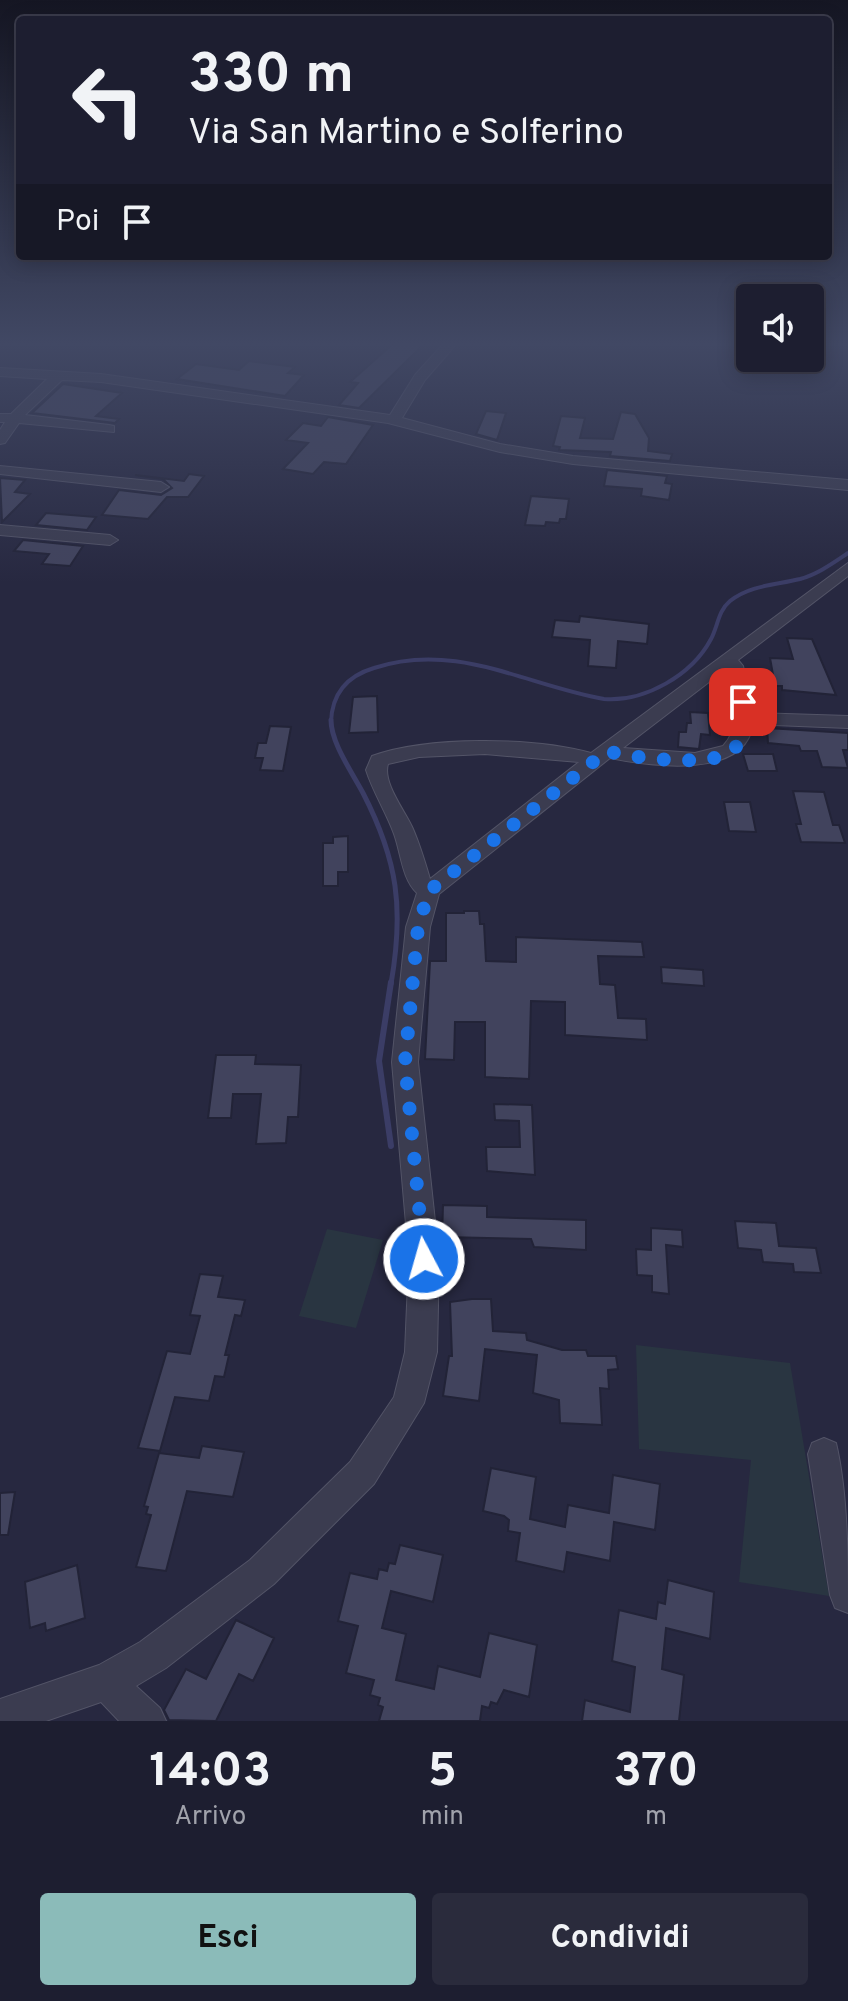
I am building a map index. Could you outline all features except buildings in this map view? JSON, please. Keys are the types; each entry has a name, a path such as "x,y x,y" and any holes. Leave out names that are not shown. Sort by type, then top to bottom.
{"street":[{"path":"68,422 109,429"},
{"path":"403,422 475,442 573,460 848,485"},
{"path":"0,470 161,487"},
{"path":"0,530 110,540"},
{"path":"0,1718 108,1681 153,1655 262,1572 362,1473 408,1403 421,1352 424,1259 405,1062 418,927 429,891 600,756 848,568"},
{"path":"429,891 420,883 404,832 380,782 376,770 379,760 398,753 492,749 712,759 729,753 737,745 745,718 734,666 729,661"},
{"path":"745,718 848,722"},
{"path":"824,1454 848,1595"},
{"path":"108,1681 119,1696 147,1721"}],"shaded area":[{"path":"327,1229 383,1240 356,1328 299,1316"},
{"path":"636,1345 790,1363 829,1596 739,1582 751,1460 639,1449"}],"waterway":[{"path":"331,721 334,703 349,681 364,671 404,661 433,659 462,662 604,699 620,699 651,691 680,675 703,652 723,609 730,601 755,589 807,577 848,553"},
{"path":"331,721 338,748 375,818 391,864 397,909 391,984"},
{"path":"391,982 379,1061 391,1146"}],"route":[{"path":"424,1259 405,1062 418,927 421,908 429,891 607,751 689,759 712,759 729,753 743,733 743,702"}]}
